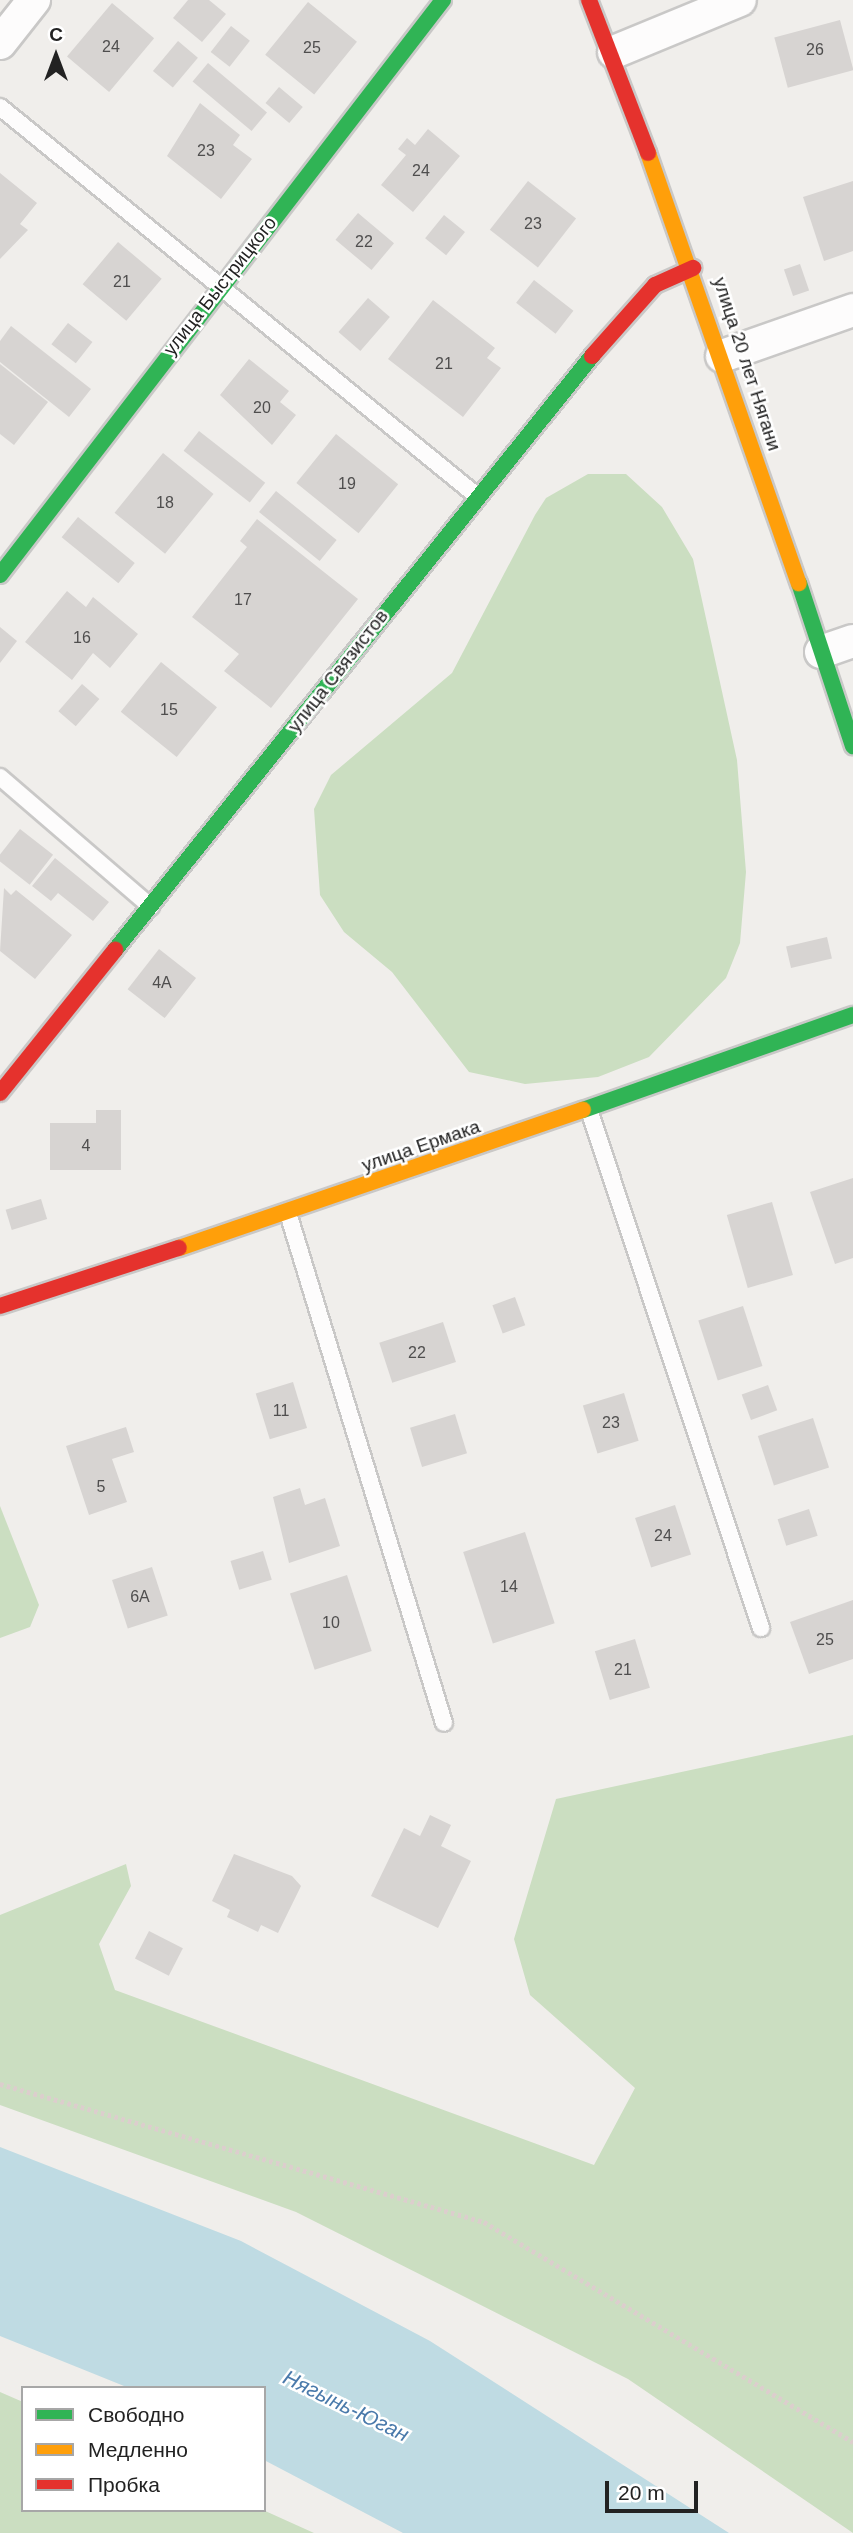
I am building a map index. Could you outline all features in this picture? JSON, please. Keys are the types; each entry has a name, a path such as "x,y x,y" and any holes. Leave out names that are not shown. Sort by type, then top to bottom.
{"street":[{"path":"0,43 34,0"},
{"name":"улица Быстрицкого","path":"0,575 219,286 443,0"},
{"name":"улица 20 лет Нягани","path":"589,0 614,52 693,268 853,746"},
{"path":"614,52 740,0"},
{"name":"улица Связистов","path":"0,1093 477,496 642,296 693,268"},
{"path":"722,356 853,310"},
{"path":"821,652 853,641"},
{"name":"улица Ермака","path":"0,1306 288,1213 589,1110 853,1015"}],"lane":[{"path":"0,107 477,496"},
{"path":"0,777 151,907"},
{"path":"589,1110 761,1628"},
{"path":"288,1213 444,1723"}],"path":[{"path":"0,2084 484,2222 853,2442"}],"green space":[{"path":"588,474 626,474 662,507 693,559 737,760 746,872 740,943 726,978 649,1057 598,1077 525,1084 469,1072 392,972 344,932 320,895 314,809 331,775 452,673 546,498"},
{"path":"0,1506 39,1605 30,1627 0,1638"},
{"path":"853,1735 853,2533 628,2379 296,2212 0,2105 0,1915 126,1864 131,1886 99,1944 115,1990 594,2165 635,2088 530,1995 514,1939 556,1799"},
{"path":"0,2392 21,2401 21,2512 266,2511 314,2533 0,2533"}],"water":[{"name":"Нягынь-Юган","path":"0,2147 241,2241 430,2341 729,2533 403,2533 266,2461 266,2386 124,2386 0,2336"}],"building":[{"path":"188,0 209,0 226,14 202,42 173,18"},
{"path":"308,2 357,42 314,94 265,55"},
{"path":"112,3 154,38 109,92 67,57"},
{"path":"840,20 853,70 788,88 774,38"},
{"path":"231,26 250,41 230,67 211,52"},
{"path":"178,41 198,58 173,88 153,71"},
{"path":"208,63 267,112 252,131 193,81"},
{"path":"279,87 303,107 289,123 266,103"},
{"path":"200,103 240,135 233,145 252,159 221,199 167,156"},
{"path":"428,129 460,156 413,212 381,185 406,155 398,149 407,138 415,145"},
{"path":"0,173 37,203 20,224 28,230 0,259"},
{"path":"528,181 576,219 538,267 490,230"},
{"path":"853,181 853,251 824,261 803,197"},
{"path":"358,213 394,243 372,270 336,240"},
{"path":"444,215 465,232 446,255 425,238"},
{"path":"118,242 162,279 126,321 83,284"},
{"path":"800,264 809,290 793,296 784,270"},
{"path":"534,280 573,311 556,334 516,303"},
{"path":"368,298 390,317 360,351 338,332"},
{"path":"433,300 495,348 487,358 501,368 463,417 388,359"},
{"path":"68,323 92,342 76,363 51,344"},
{"path":"11,326 91,389 69,417 0,362 0,341"},
{"path":"249,359 289,391 280,402 296,415 272,445 220,395"},
{"path":"0,364 48,402 14,445 0,434"},
{"path":"199,431 265,483 250,502 184,451"},
{"path":"336,434 398,484 359,533 296,483"},
{"path":"163,453 214,494 165,554 115,513"},
{"path":"276,491 337,540 320,561 259,512"},
{"path":"78,517 135,563 118,583 62,537"},
{"path":"257,519 358,599 271,708 224,671 239,654 192,617 247,547 240,541"},
{"path":"67,591 86,607 93,597 138,634 110,668 93,653 72,680 25,642"},
{"path":"0,627 17,641 0,663"},
{"path":"161,662 217,707 177,757 121,712"},
{"path":"82,684 99,699 76,726 58,711"},
{"path":"20,829 53,855 30,885 0,862 0,855"},
{"path":"55,858 109,902 93,921 58,893 51,901 32,886"},
{"path":"4,888 11,895 16,890 72,935 35,979 0,951"},
{"path":"827,937 832,958 791,968 786,946"},
{"path":"159,949 196,978 165,1018 128,989"},
{"path":"96,1110 121,1110 121,1170 50,1170 50,1123 96,1123"},
{"path":"853,1178 853,1258 835,1264 810,1192"},
{"path":"41,1199 47,1219 12,1230 6,1210"},
{"path":"772,1202 793,1275 748,1288 727,1215"},
{"path":"515,1297 525,1325 503,1333 492,1305"},
{"path":"743,1306 762,1366 718,1380 698,1321"},
{"path":"443,1322 456,1362 392,1383 379,1343"},
{"path":"293,1382 307,1428 270,1439 256,1393"},
{"path":"768,1385 777,1410 751,1420 742,1395"},
{"path":"624,1393 639,1441 597,1453 583,1406"},
{"path":"455,1414 467,1453 422,1467 410,1428"},
{"path":"813,1418 829,1467 774,1485 758,1436"},
{"path":"126,1427 134,1452 112,1459 127,1502 89,1515 66,1446"},
{"path":"300,1488 305,1505 325,1498 340,1546 289,1563 273,1497"},
{"path":"675,1505 691,1554 651,1567 635,1518"},
{"path":"809,1509 818,1536 786,1546 778,1519"},
{"path":"525,1532 555,1623 493,1643 463,1552"},
{"path":"263,1551 272,1580 239,1590 230,1561"},
{"path":"152,1567 168,1616 128,1628 112,1580"},
{"path":"347,1575 372,1651 315,1670 290,1594"},
{"path":"853,1600 853,1659 809,1674 790,1622"},
{"path":"635,1639 650,1688 610,1700 595,1651"},
{"path":"430,1815 451,1825 441,1846 471,1861 438,1928 371,1896 404,1828 420,1836"},
{"path":"234,1854 292,1876 301,1886 278,1933 261,1925 258,1932 227,1917 230,1910 212,1901"},
{"path":"149,1931 183,1948 169,1976 135,1959"}],"traffic: fast":[{"path":"0,575 443,0"},
{"path":"115,950 592,356"},
{"path":"799,583 853,746"},
{"path":"583,1110 853,1015"}],"traffic: slow":[{"path":"648,153 799,583"},
{"path":"179,1248 583,1110"}],"traffic: jam":[{"path":"589,0 648,153"},
{"path":"592,356 655,285 693,268"},
{"path":"0,1093 115,950"},
{"path":"0,1306 179,1248"}]}
